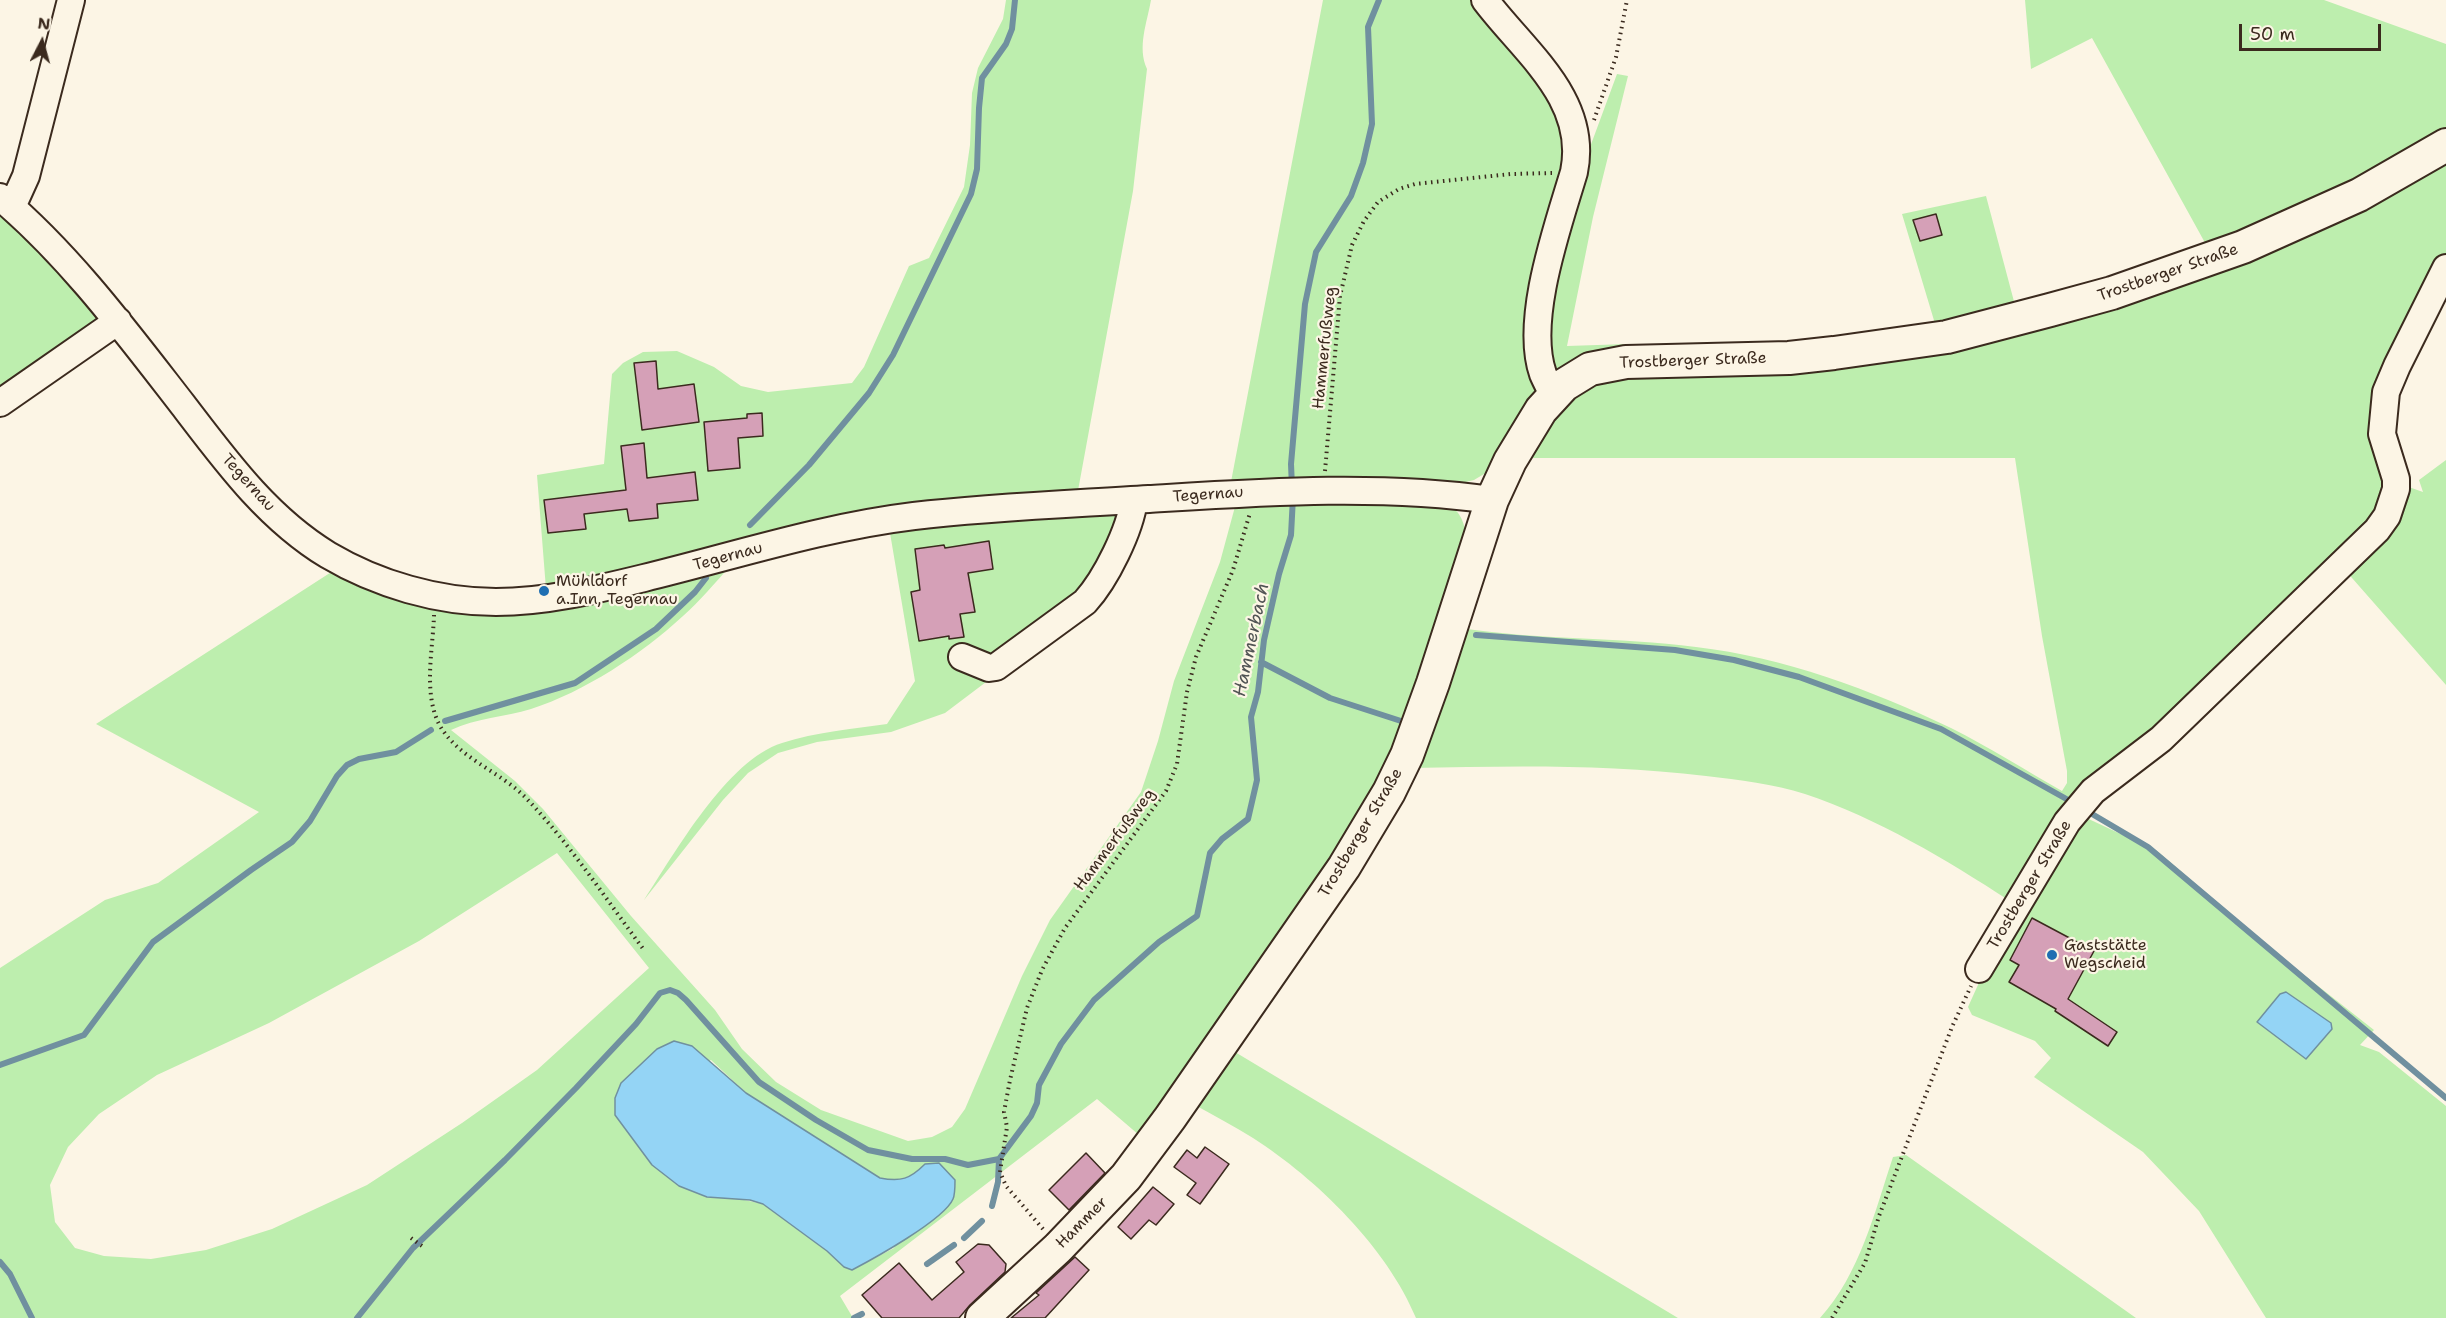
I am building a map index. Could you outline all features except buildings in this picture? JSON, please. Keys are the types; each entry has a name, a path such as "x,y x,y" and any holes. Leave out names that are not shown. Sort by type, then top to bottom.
{"main road":[{"name":"Trostberger Straße","path":"1170,1118 1344,867 1389,792 1420,722 1492,500 1510,461 1541,410 1564,385 1590,369 1626,362 1789,358 1947,337 2112,293 2243,247 2299,223 2359,195 2446,145"},
{"name":"Hammer","path":"982,1318 1058,1248 1126,1177 1170,1118"}],"street":[{"path":"6,202 26,176 71,0"},
{"path":"1485,0 1554,82 1574,130 1575,166 1544,274 1538,336 1542,373 1553,395"},
{"name":"Tegernau","path":"6,202 54,249 118,321 243,482 304,539 354,569 387,582 436,596 491,602 552,598 605,588 877,521 981,510 1316,490 1415,492 1492,500"},
{"name":"Trostberger Straße","path":"1979,969 2067,822 2093,791 2161,739 2369,538 2387,516 2396,489 2396,479 2382,434 2386,392 2446,268"},
{"path":"0,403 118,321"},
{"path":"963,657 989,668 996,667 1085,602 1111,560 1132,517 1134,500"}],"path":[{"path":"1575,166 1595,118 1616,57 1628,0"},
{"name":"Hammerfußweg","path":"1316,490 1340,296 1352,245 1378,202 1399,189 1415,184 1575,166"},
{"name":"Hammerfußweg","path":"1058,1248 1006,1186 1000,1172 1007,1127 1005,1112 1010,1080 1027,1008 1042,970 1065,927 1166,791 1177,764 1187,692 1196,657 1263,492"},
{"path":"436,596 431,699 439,723 458,746 524,796 554,831 644,950"},
{"path":"1832,1318 1865,1263 1879,1216 1952,1027 1979,969"},
{"path":"411,1238 422,1246"}],"green space":[{"path":"1006,0 1151,0 1143,44 1147,69 1133,191 1077,496 546,589 537,475 604,464 612,374 623,363 643,352 677,351 714,367 741,386 768,392 852,383 864,367 909,266 929,258 964,187 970,145 972,93 978,68 1003,19"},
{"path":"1323,0 1479,0 1511,36 1586,158 1617,74 1628,76 1593,217 1567,346 1628,344 1663,348 1563,372 1553,369 1538,387 1535,403 1489,471 1474,480 1453,485 1230,487"},
{"path":"2025,0 2324,0 2446,44 2446,133 2439,139 2209,250 2092,38 2031,69"},
{"path":"2446,154 2446,256 2399,348 2387,506 2147,742 2010,901 1936,855 1859,815 1805,794 1781,788 1718,778 1632,769 1522,766 1411,768 1460,628 1519,635 1696,647 1794,667 1859,688 1921,714 1979,743 2062,791 2067,783 2067,771 2042,636 2015,458 1522,458 1545,417 1609,373 1974,338"},
{"path":"1986,196 2016,309 1936,327 1902,214"},
{"path":"0,209 106,321 0,399"},
{"path":"2446,460 2446,685 2345,570 2403,485 2423,492 2419,480"},
{"path":"1236,503 1445,503 1455,509 1467,537 1384,781 1146,1141 1097,1099 840,1296 853,1318 0,1318 0,968 105,900 158,883 259,812 96,724 336,569 448,608 730,566 667,630 631,658 592,682 531,709 470,723 451,730 515,781 543,809 631,916 715,1010 742,1049 776,1082 821,1110 908,1141 932,1137 952,1127 965,1109 1022,976 1050,920 1141,792 1174,681 1220,562","holes":["557,853 649,968 537,1070 462,1123 367,1185 272,1229 206,1250 151,1259 104,1256 75,1248 55,1222 50,1185 68,1147 99,1114 157,1075 269,1023 419,941","711,1060 746,1093 880,1178 894,1180 905,1178 925,1164 894,1248 852,1270 844,1267 827,1251 763,1204 735,1198 652,1165 615,1115"]},
{"path":"1141,509 1080,611 945,713 891,732 817,742 778,753 748,773 723,800 644,900 704,810 742,768 762,753 782,743 808,736 887,724 915,681 889,527"},
{"path":"2078,814 2157,851 2285,960 2374,1030 2360,1045 2379,1052 2446,1106 2446,1318 2266,1318 2199,1211 2143,1152 2034,1077 2051,1058 2035,1041 1972,1015 1968,1007 1982,976"},
{"path":"1230,1049 1678,1318 1416,1318 1387,1266 1348,1217 1277,1155 1253,1138 1193,1104"},
{"path":"1906,1155 2136,1318 1820,1318 1834,1301 1856,1262 1873,1220 1893,1157"}],"water":[{"path":"2286,992 2331,1023 2332,1029 2306,1059 2257,1022 2280,994"},
{"path":"674,1041 692,1046 746,1093 880,1178 894,1180 905,1178 925,1164 939,1163 955,1180 953,1199 947,1208 923,1228 852,1270 844,1267 827,1251 763,1204 750,1200 707,1197 679,1186 652,1165 615,1115 615,1098 621,1083 657,1049"}],"waterway":[{"path":"750,525 809,465 869,393 893,355 971,194 977,169 982,78 1006,44 1012,29 1015,0"},
{"name":"Hammerbach","path":"1292,487 1291,464 1305,304 1316,252 1351,196 1363,163 1372,124 1368,27 1379,0"},
{"name":"Hammerbach","path":"992,1206 998,1182 999,1159 1031,1116 1037,1103 1039,1085 1061,1044 1094,1000 1159,942 1197,916 1210,853 1222,839 1248,819 1257,780 1251,717 1258,692 1264,640 1279,574 1291,535 1293,497"},
{"path":"445,721 575,683 656,629 695,592 706,578"},
{"path":"1476,635 1675,650 1734,660 1799,677 1941,729 2070,801"},
{"path":"1261,662 1330,698 1401,721"},
{"path":"0,1065 84,1035 153,942 292,842 310,821 337,776 347,765 359,759 396,752 431,730"},
{"path":"2087,811 2148,847 2446,1098"},
{"path":"357,1318 413,1248 576,1088 636,1024 660,993 670,990 686,1000 759,1082 816,1120 868,1150 912,1159 945,1159 968,1165 999,1159"},
{"name":"Hammerbach","path":"964,1238 982,1221"},
{"name":"Hammerbach","path":"927,1264 954,1245"},
{"path":"0,1262 10,1274 32,1318"},
{"path":"854,1318 862,1314"}],"place":[{"name":"Mühldorf a.Inn, Tegernau","path":"544,591"},
{"name":"Gaststätte Wegscheid","path":"2052,955"}]}
